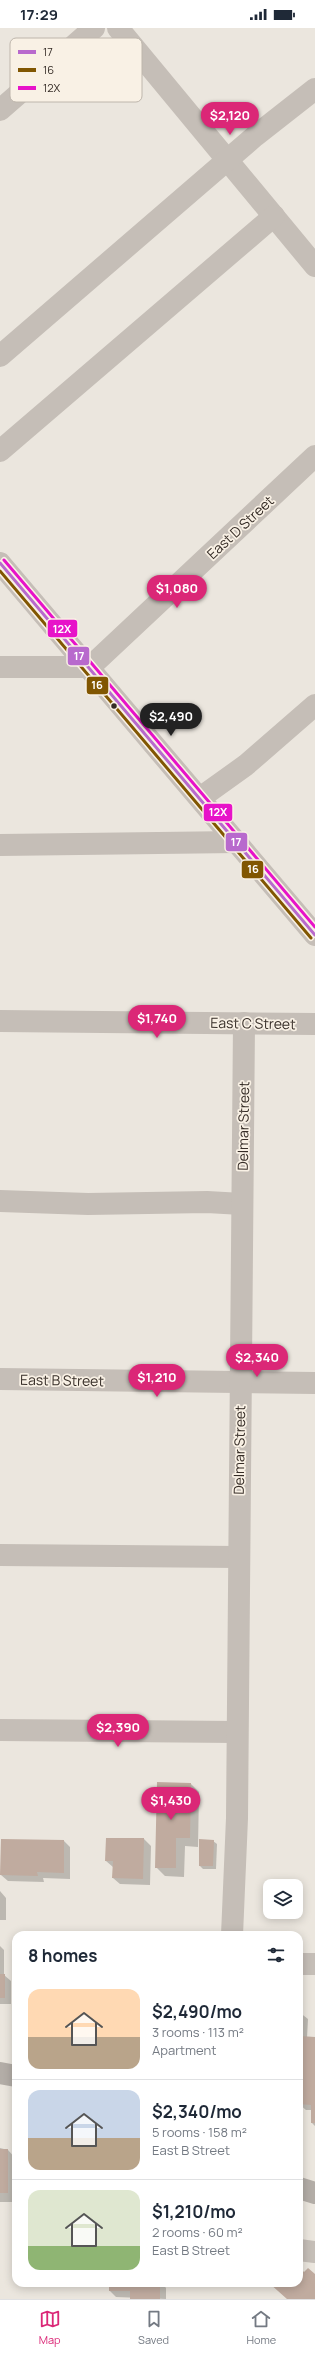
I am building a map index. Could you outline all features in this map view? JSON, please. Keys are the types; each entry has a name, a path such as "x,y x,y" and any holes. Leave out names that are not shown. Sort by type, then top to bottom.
{"main road":[{"path":"0,2073 12,2075"},
{"path":"303,2189 315,2193"}],"street":[{"path":"83,38 94,28"},
{"path":"118,28 126,38"},
{"path":"142,57 315,266"},
{"path":"0,356 255,136 315,89"},
{"path":"0,110 10,101"},
{"path":"0,451 274,216"},
{"name":"East D Street","path":"90,667 315,456"},
{"path":"0,563 90,667 315,935"},
{"path":"0,667 90,667"},
{"path":"200,798 246,764 315,705"},
{"path":"0,844 237,842"},
{"name":"East C Street","path":"0,1021 315,1024"},
{"name":"Delmar Street","path":"232,1931 237,1818 236,1732 244,1023"},
{"path":"0,1201 88,1204 207,1202 242,1204"},
{"name":"East B Street","path":"0,1379 315,1383"},
{"path":"0,1555 238,1557"},
{"path":"0,1730 236,1732"},
{"path":"303,1964 315,1964"},
{"path":"303,2250 315,2252"}],"building":[{"path":"157,1782 191,1783 190,1838 176,1838 176,1868 155,1868"},
{"path":"106,1838 144,1838 143,1879 112,1878 113,1861 105,1861"},
{"path":"1,1839 64,1840 64,1873 37,1872 38,1876 0,1875"},
{"path":"199,1839 214,1840 213,1866 199,1866"},
{"path":"0,1974 5,1974 5,1998 0,1998"},
{"path":"303,2036 315,2037 315,2123 311,2123 311,2105 303,2104"},
{"path":"0,2149 8,2149 8,2193 0,2193"},
{"path":"308,2268 315,2274 315,2299 287,2299 274,2287 303,2287 303,2271 304,2272"},
{"path":"109,2287 160,2287 160,2299 130,2299 130,2291 109,2291"}],"transit line":[{"name":"12X","path":"4,560 315,927"},
{"name":"17","path":"0,563 315,935"},
{"name":"16","path":"0,571 311,938"}]}
